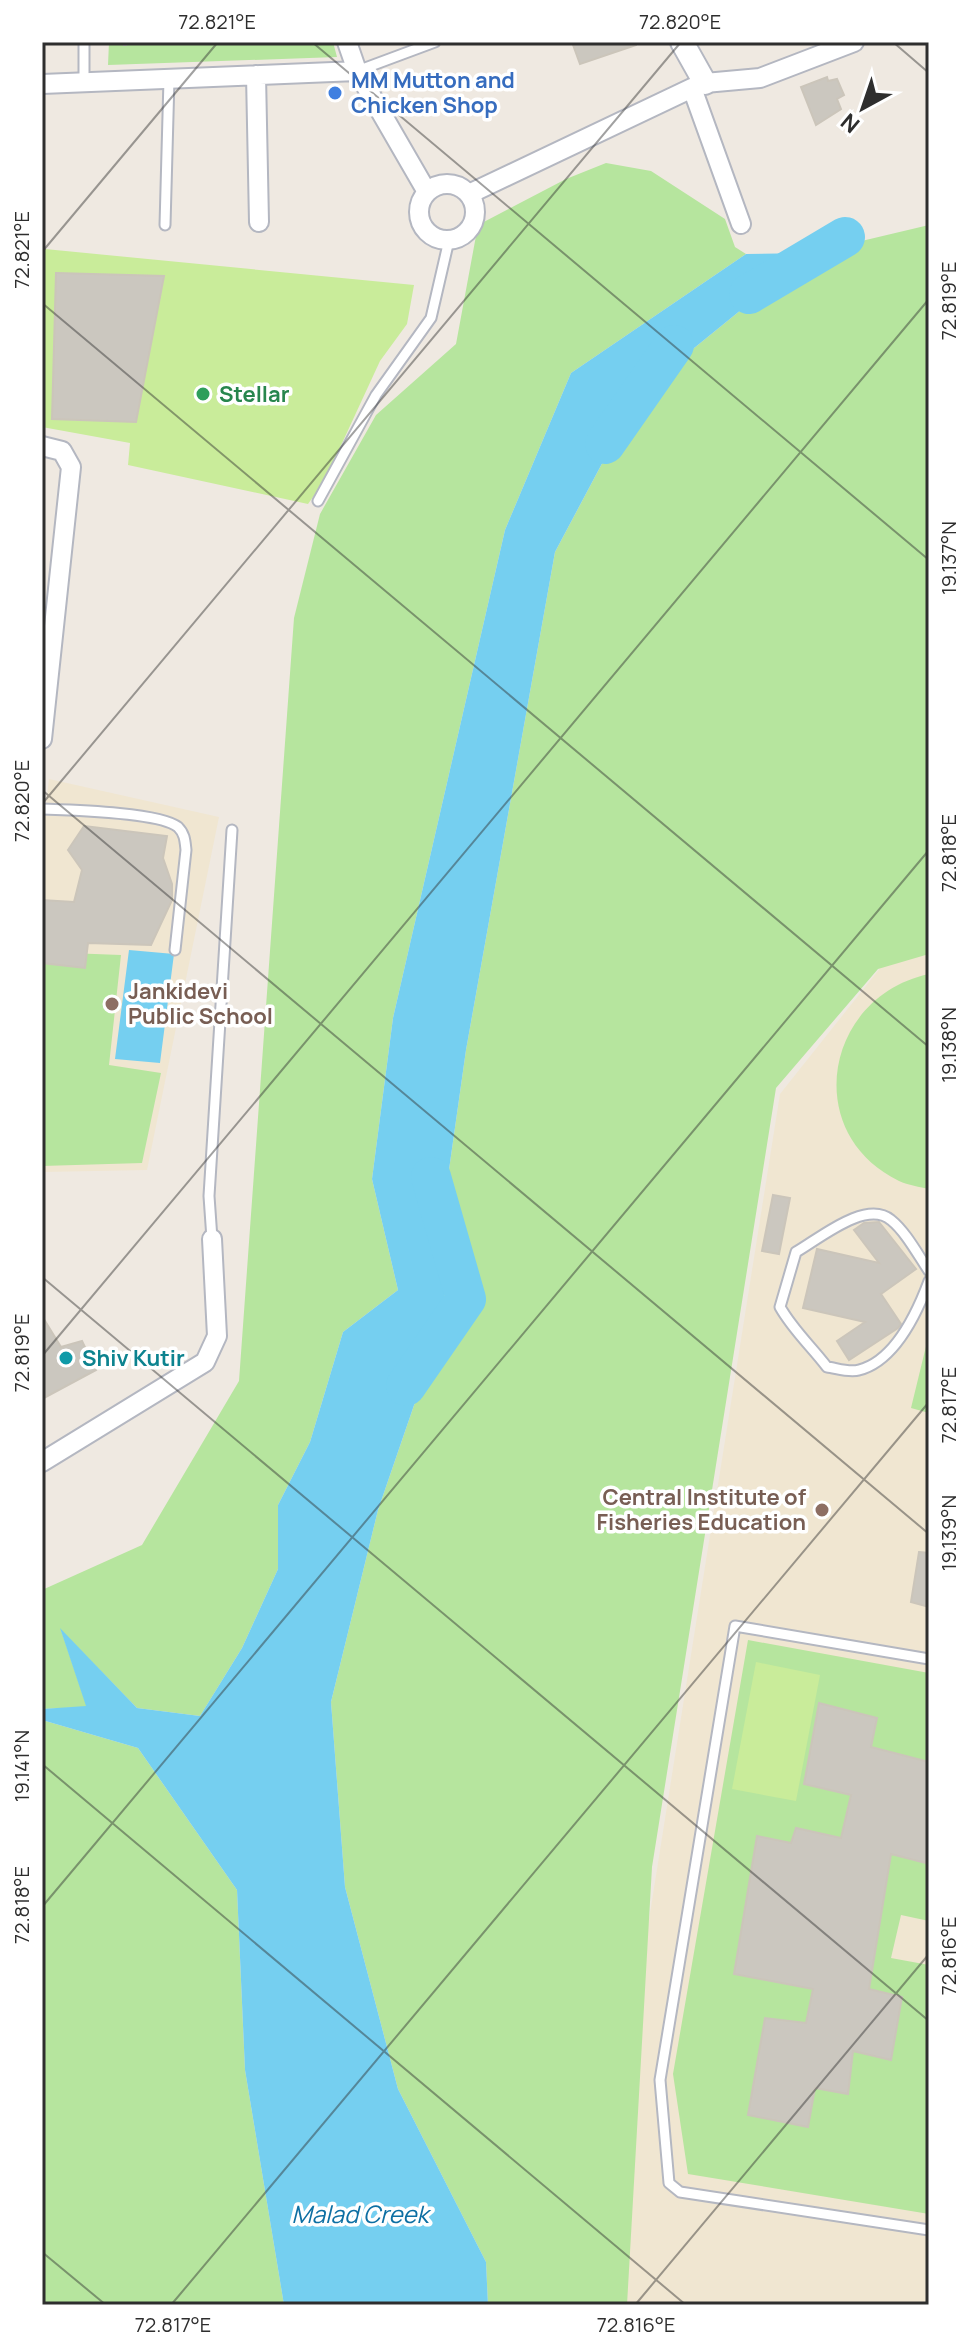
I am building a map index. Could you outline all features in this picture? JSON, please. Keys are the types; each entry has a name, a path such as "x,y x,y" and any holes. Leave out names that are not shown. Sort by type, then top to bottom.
{"street":[{"path":"347,42 357,71 427,192"},
{"path":"682,42 741,224"},
{"path":"698,85 699,42"},
{"path":"469,194 698,85 760,78 854,42"},
{"path":"42,84 357,71"},
{"path":"256,75 259,222"},
{"path":"451,184 469,194 474,206 474,220 462,236 449,240 430,234 421,224 420,204 427,192 437,186 451,184"},
{"path":"42,446 62,451 71,467 42,739"},
{"path":"42,1462 205,1362 217,1336 212,1239"}],"lane":[{"path":"84,42 84,82"},
{"path":"357,71 435,42"},
{"path":"165,225 169,79"},
{"path":"318,501 376,395 431,318 449,240"},
{"path":"42,809 155,819 176,825 185,836 186,850 175,950"},
{"path":"212,1239 209,1196 232,830"},
{"path":"929,1271 891,1220 877,1213 863,1215 796,1252 780,1307 794,1331 807,1339 827,1367 856,1371 874,1364 909,1326 929,1281"},
{"path":"929,1659 735,1626 660,2080 669,2183 680,2192 929,2230"}],"shaded area":[{"name":"Jankidevi Public School","path":"49,779 219,817 147,1170 42,1172 42,837"},
{"name":"Central Institute of Fisheries Education","path":"929,948 929,2305 626,2305 648,1926 780,1094 885,962"}],"green space":[{"path":"109,42 333,42 337,57 108,65"},
{"path":"606,163 651,171 725,219 735,247 746,254 571,373 505,530 393,1018 372,1179 398,1290 343,1332 310,1442 278,1505 278,1569 242,1648 200,1716 137,1708 61,1630 87,1707 42,1709 42,1590 142,1545 239,1381 294,618 320,514 376,415 456,344 478,225 566,179"},
{"path":"929,225 929,954 878,969 776,1088 652,1867 627,2305 488,2305 486,2262 398,2089 345,1887 331,1702 378,1510 444,1318 446,1191 466,1050 555,552 640,392 811,253"},
{"name":"Stellar","path":"45,249 414,285 407,324 380,361 325,480 308,504 128,465 130,443 42,427"},
{"path":"42,952 121,955 109,1065 161,1073 142,1163 42,1166"},
{"path":"929,974 929,1189 899,1181 868,1159 847,1132 838,1100 838,1068 848,1037 867,1009 894,987"},
{"path":"929,1334 929,1413 911,1408"},
{"path":"748,1640 929,1673 929,1921 901,1915 891,1958 929,1965 929,2214 688,2174 673,2074"},
{"path":"756,1662 820,1675 796,1801 732,1789"},
{"path":"42,1720 138,1748 237,1890 245,2070 284,2305 42,2305"}],"water":[{"name":"Malad Creek","path":"811,253 640,392 555,552 466,1050 446,1191 444,1318 378,1510 331,1702 345,1887 398,2089 486,2262 488,2305 284,2305 245,2070 237,1890 138,1748 42,1720 42,1709 86,1706 60,1628 137,1708 200,1716 242,1648 278,1569 278,1505 310,1442 343,1332 398,1290 372,1179 393,1018 505,530 571,373 746,254"},
{"path":"129,950 174,954 160,1063 115,1059"}],"building":[{"path":"572,42 636,42 636,45 580,64"},
{"path":"827,77 828,81 837,79 844,95 837,99 841,109 816,125 801,87"},
{"path":"56,273 164,276 136,422 52,419"},
{"path":"84,826 167,836 163,858 172,884 172,900 151,945 88,943 85,968 42,963 42,900 74,902 82,870 68,850"},
{"path":"773,1195 790,1198 779,1254 762,1251"},
{"path":"879,1222 916,1269 881,1294 901,1324 849,1360 837,1341 865,1322 803,1308 817,1249 879,1263 854,1230 864,1223"},
{"name":"Shiv Kutir","path":"42,1316 61,1347 82,1341 96,1370 42,1399"},
{"path":"919,1552 929,1553 929,1607 911,1602"},
{"path":"819,1703 877,1718 871,1747 929,1762 929,1853 926,1863 891,1854 869,1989 902,1997 891,2060 853,2051 848,2094 815,2088 808,2127 748,2115 765,2018 806,2023 813,1989 734,1974 757,1836 791,1843 796,1828 841,1838 851,1795 804,1784"}],"waterway":[{"path":"749,294 845,237"},
{"path":"605,444 674,345"},
{"path":"406,1386 466,1299 431,1177"}],"place":[{"name":"MM Mutton and Chicken Shop","path":"335,93"},
{"name":"Stellar","path":"203,394"},
{"name":"Jankidevi Public School","path":"112,1004"},
{"name":"Shiv Kutir","path":"66,1358"},
{"name":"Central Institute of Fisheries Education","path":"822,1510"}]}
